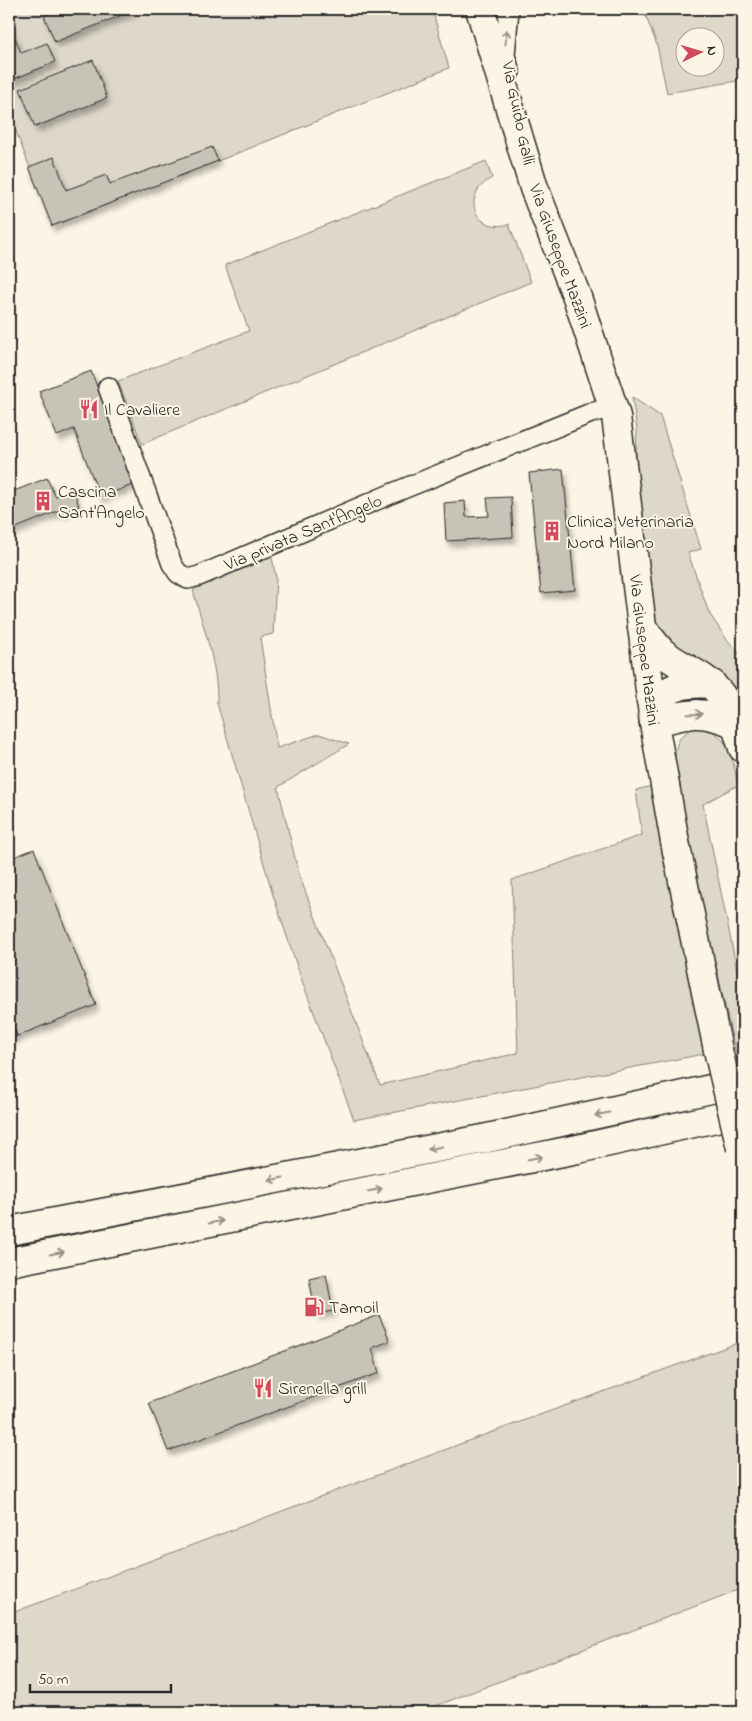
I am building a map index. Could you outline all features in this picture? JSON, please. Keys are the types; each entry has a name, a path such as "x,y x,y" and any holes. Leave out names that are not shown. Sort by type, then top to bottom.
{"main road":[{"name":"Via Giuseppe Mazzini","path":"480,9 534,188 577,298 613,408 617,426 653,712 676,851 718,1050 743,1144"},
{"path":"642,628 662,652 695,671 712,684 722,696 739,736"},
{"path":"653,712 680,685 694,683 712,684"},
{"path":"653,712 718,716 739,736"},
{"path":"650,1103 659,1084 743,1064"},
{"path":"9,1232 483,1139 743,1082"},
{"path":"9,1262 578,1149 743,1112"},
{"path":"578,1149 669,1144 743,1144"}],"street":[{"name":"Via Guido Galli","path":"509,9 505,55 522,120 534,188"},
{"name":"Via privata Sant'Angelo","path":"108,386 172,564 178,573 188,579 591,413 613,408"}],"shaded area":[{"path":"9,9 432,9 449,68 52,226 9,113"},
{"path":"643,9 743,9 743,80 667,93 657,45"},
{"path":"486,161 492,178 482,185 476,193 475,211 487,223 497,226 509,224 531,282 142,444 118,381 249,331 225,265"},
{"path":"632,397 660,416 701,549 688,553 709,613 725,637 743,658 743,717 665,639 657,624 651,603 635,479 637,430"},
{"path":"272,557 276,578 273,634 260,637 277,748 319,734 349,744 278,787 299,875 380,1085 518,1053 512,880 642,835 636,790 652,786 669,883 704,1054 354,1120 301,978 273,895 217,703 217,689 212,660 193,590"},
{"path":"696,727 707,729 722,739 731,756 738,785 703,804 740,985 743,984 743,1058 737,1059 701,900 675,763 677,745 681,737"},
{"path":"743,1341 743,1588 420,1712 9,1712 9,1614 476,1438"}],"building":[{"path":"62,9 137,9 55,42 44,16"},
{"path":"9,22 21,53 47,43 55,62 9,81"},
{"path":"93,60 107,98 35,127 20,89"},
{"path":"212,147 218,161 52,226 29,167 54,157 66,190 106,175 110,184"},
{"path":"91,371 135,484 100,497 74,429 57,436 39,391"},
{"name":"Clinica Veterinaria Nord Milano","path":"563,469 575,590 541,593 529,473"},
{"name":"Cascina Sant'Angelo","path":"47,478 55,496 73,489 79,506 61,513 60,510 9,531 9,493"},
{"path":"511,497 513,537 446,541 444,503 465,501 466,517 489,516 487,498"},
{"path":"34,849 96,1005 17,1036 9,1015 9,859"},
{"path":"9,1015 17,1036 9,1039"},
{"path":"326,1274 333,1311 316,1314 309,1278"},
{"name":"Sirenella grill","path":"379,1315 390,1341 372,1348 379,1373 168,1451 149,1403"}],"place":[{"name":"Il Cavaliere","path":"89,409"},
{"name":"Cascina Sant'Angelo","path":"43,501"},
{"name":"Clinica Veterinaria Nord Milano","path":"552,531"},
{"name":"Tamoil","path":"314,1307"},
{"name":"Sirenella grill","path":"263,1388"}]}
